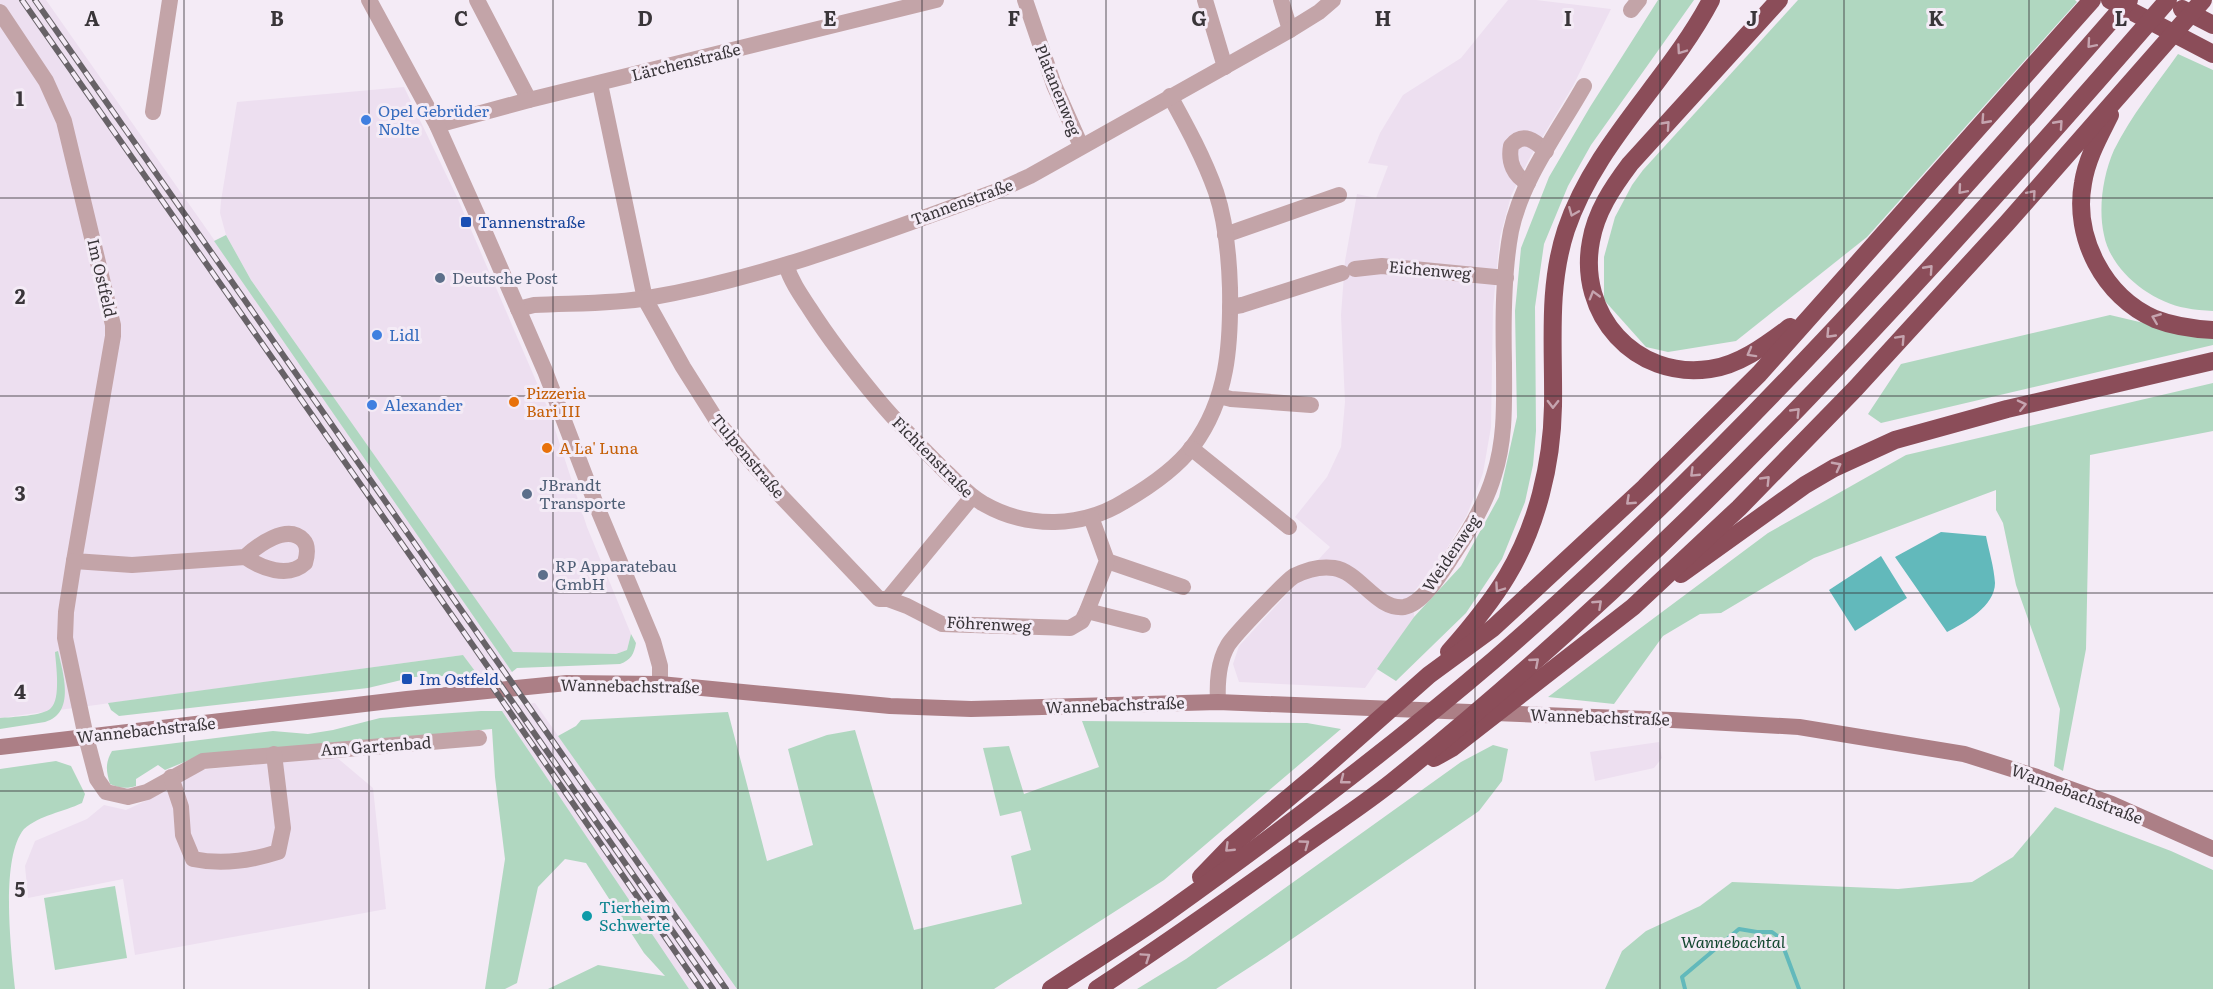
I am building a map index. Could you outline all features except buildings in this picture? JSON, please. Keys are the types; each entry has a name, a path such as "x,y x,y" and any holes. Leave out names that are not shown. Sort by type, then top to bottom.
{"highway":[{"path":"1429,675 1479,616 1508,575 1534,516 1546,468 1553,409 1552,317 1555,272 1575,206 1601,158 1676,58 1711,0"},
{"path":"1779,0 1617,181 1600,211 1590,243 1589,274 1592,291 1607,325 1616,336 1640,356 1667,366 1697,370 1711,369 1737,361 1775,339 1845,277"},
{"path":"1167,913 1231,846 1429,675 1493,628 1645,487 1759,374 2092,0"},
{"path":"2110,0 2213,54"},
{"path":"1051,989 1167,913 1391,744 1473,677 1579,583 1781,386 1939,217 2129,0"},
{"path":"1443,747 1637,569 1749,460 1835,371 1966,228 2166,0 2212,25"},
{"path":"1097,989 1195,924 1388,784 1542,679 1633,607 1739,508 1855,389 2204,0"},
{"path":"2120,96 2092,149 2083,183 2082,218 2090,251 2112,286 2139,310 2156,319 2190,328 2213,330"},
{"path":"1633,607 1795,491 1873,449 1905,436 1961,421 2213,361"}],"main road":[{"name":"Wannebachstraße","path":"0,747 407,699 556,684 660,684 890,706 971,709 1218,702 1799,727 1964,754 2112,804 2213,849"}],"street":[{"path":"153,112 170,0"},
{"path":"369,0 437,125 518,309 653,642 660,666 660,684"},
{"path":"477,0 529,100"},
{"name":"Lärchenstraße","path":"437,125 529,100 936,0"},
{"name":"Platanenweg","path":"1025,0 1054,86 1081,146"},
{"path":"1205,0 1225,67"},
{"path":"1281,0 1290,30"},
{"name":"Tannenstraße","path":"518,309 534,305 645,299 708,286 786,265 997,191 1030,176 1290,30 1319,12 1332,0"},
{"name":"Im Ostfeld","path":"0,12 45,81 64,121 113,325 74,561 65,635 86,737"},
{"name":"Tulpenstraße","path":"600,84 645,299 683,367 719,424 780,495 879,599 888,599"},
{"name":"Weidenweg","path":"1218,702 1217,679 1229,644 1293,577 1320,568 1340,569 1380,599 1394,606 1405,607 1416,602 1431,586 1456,551 1483,505 1498,459 1505,408 1506,278 1511,232 1517,207 1528,183 1584,86"},
{"name":"Fichtenstraße","path":"786,265 789,278 836,349 890,414 972,497 999,512 1023,520 1063,522 1091,517 1117,506 1136,495 1174,465 1191,448 1213,414 1229,353 1229,262 1216,193 1196,145 1170,96"},
{"path":"1528,183 1519,178 1516,173 1510,157 1511,146 1520,139 1529,139 1546,151"},
{"path":"1225,235 1339,195"},
{"name":"Eichenweg","path":"1230,307 1349,271 1382,266 1506,278"},
{"path":"1219,396 1231,399 1311,405"},
{"path":"1191,448 1289,527"},
{"path":"888,599 972,497"},
{"path":"1091,517 1107,561 1087,612 1143,624"},
{"path":"74,561 132,565 244,557"},
{"path":"1107,561 1183,587"},
{"name":"Föhrenweg","path":"888,599 942,624 1070,628 1082,621 1087,612"},
{"name":"Am Gartenbad","path":"86,737 97,779 106,792 128,797 147,792 203,761 479,738"},
{"path":"171,777 180,807 183,835 193,859 212,863 258,858 278,852 283,828 274,754"}],"shaded area":[{"path":"0,0 46,0 325,398 512,672 478,675 463,655 0,718"},
{"path":"1508,0 1536,0 1611,9 1573,86 1528,161 1511,196 1500,237 1493,307 1491,427 1483,473 1467,515 1446,550 1414,592 1414,617 1365,688 1239,682 1233,664 1239,646 1330,547 1295,517 1327,477 1341,447 1345,402 1341,315 1345,261 1357,194 1376,198 1388,166 1368,163 1380,133 1403,95 1461,58"},
{"path":"404,87 457,197 549,411 587,527 631,634 627,650 616,654 513,653 251,280 226,235 220,213 237,102"},
{"path":"535,703 737,989 689,989 679,976 502,711 509,706"},
{"path":"1659,742 1662,758 1654,768 1595,781 1590,752"},
{"path":"335,756 373,788 386,909 135,955 123,879 28,898 25,866 35,841 87,819 104,805 126,810 158,795 200,770"}],"green space":[{"path":"1658,0 1694,0 1591,145 1568,186 1544,244 1535,307 1536,431 1533,465 1525,502 1502,559 1466,613 1396,681 1377,669 1414,617 1461,566 1499,497 1517,417 1515,311 1521,248 1549,177"},
{"path":"1798,0 2075,0 2077,2 1867,237 1736,341 1668,352 1646,347 1604,300 1604,257 1615,217 1643,170"},
{"path":"2178,54 2213,70 2213,311 2173,305 2134,283 2115,261 2108,248 2102,225 2103,192 2114,150 2136,113"},
{"path":"226,235 251,280 513,652 616,654 627,650 631,634 636,643 629,658 620,664 517,668 512,672 214,241"},
{"path":"2110,315 2203,337 2213,336 2213,345 1881,423 1868,414 1901,364"},
{"path":"2213,383 2213,431 2090,455 2086,649 2063,771 2054,766 2060,709 2016,585 2003,523 1996,510 1996,490 1814,558 1721,613 1700,614 1663,636 1614,704 1548,697 1768,533 1906,455"},
{"path":"58,651 65,691 61,710 55,717 45,722 0,729 0,718 19,717 47,711 54,704 57,690 55,652"},
{"path":"463,655 478,675 414,677 368,688 119,716 111,710 108,703"},
{"path":"502,711 689,989 548,989 598,965 665,976 644,953 586,863 565,859 538,887 517,983 505,989 485,989 505,859 492,729 199,756 165,770 158,765 136,779 136,786 129,788 110,784 108,775 107,763 112,751 273,731 308,734 380,718"},
{"path":"728,712 767,861 813,845 788,749 827,735 855,730 914,930 1022,904 1011,856 1031,850 1021,811 1000,816 983,748 1009,746 1024,794 1099,767 1082,721 1307,723 1341,729 1164,880 994,989 737,989 558,736 576,726 581,720"},
{"path":"1493,745 1508,749 1502,781 1479,811 1216,989 1137,989 1186,959 1461,762"},
{"path":"56,761 71,766 85,794 82,803 30,824 24,829 17,843 12,861 9,905 15,989 0,989 0,769"},
{"name":"Wannebachtal","path":"2055,807 2171,851 2213,870 2213,989 1605,989 1622,951 1646,931 1700,906 1732,882 1898,889 1972,882 2013,857"},
{"path":"115,886 127,958 55,970 44,898"}],"water":[{"path":"1941,532 1986,536 1995,583 1994,591 1985,606 1970,619 1947,632 1895,557"},
{"path":"1881,556 1907,598 1855,631 1829,590"}],"waterway":[{"path":"1685,989 1682,977 1739,929 1772,932 1780,938 1799,989"}],"railway":[{"path":"22,0 713,989"},
{"path":"35,0 726,989"},
{"path":"490,683 701,989"}],"place":[{"name":"Opel Gebrüder Nolte","path":"366,120"},
{"name":"Tannenstraße","path":"466,222"},
{"name":"Deutsche Post","path":"440,278"},
{"name":"Lidl","path":"377,335"},
{"name":"Pizzeria Bari III","path":"514,402"},
{"name":"Alexander","path":"372,405"},
{"name":"A La' Luna","path":"547,448"},
{"name":"JBrandt Transporte","path":"527,494"},
{"name":"RP Apparatebau GmbH","path":"543,575"},
{"name":"Im Ostfeld","path":"407,679"},
{"name":"Tierheim Schwerte","path":"587,916"}]}
